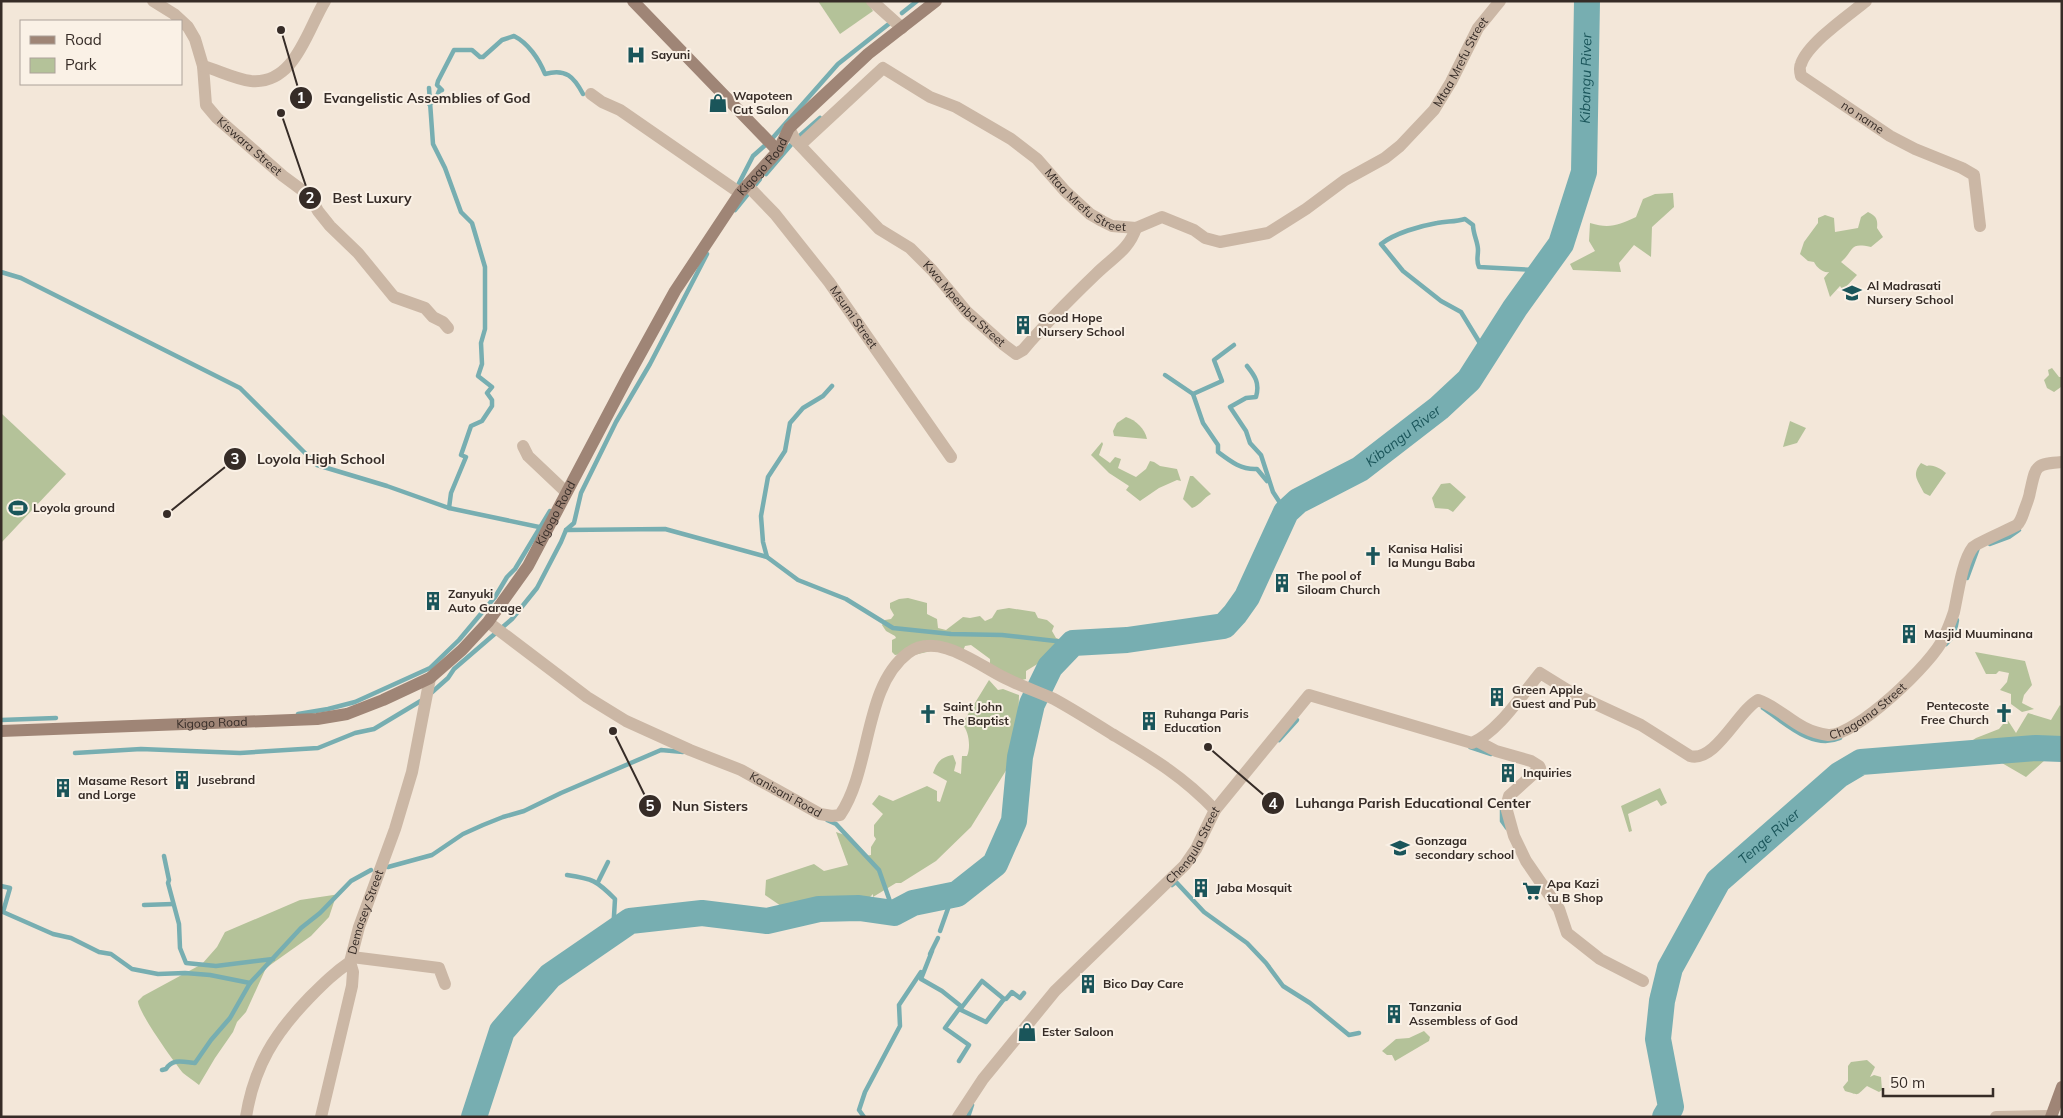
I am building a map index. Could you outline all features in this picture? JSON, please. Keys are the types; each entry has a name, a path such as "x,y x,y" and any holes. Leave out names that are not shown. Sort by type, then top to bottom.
{"main road":[{"path":"633,1 778,151"},
{"name":"Kigogo Road","path":"1,731 316,719 347,714 430,678 462,650 488,622 528,566 675,291 743,189 778,151 788,128 868,54 936,1"},
{"path":"2051,1116 2062,1087"}],"street":[{"name":"Kiswara Street","path":"154,1 180,20"},
{"path":"872,1 902,28"},
{"name":"Mtaa Mrefu Street","path":"868,54 883,68 930,97 956,107 1011,139 1037,159 1065,191 1090,214 1102,221 1112,226 1136,228 1162,217 1194,230 1205,238 1220,242 1268,233 1345,180 1385,158 1410,136 1434,110 1451,82 1478,28 1500,1"},
{"name":"no name","path":"1866,1 1808,51 1801,64 1801,76 1890,136 1974,175 1980,226"},
{"path":"203,66 251,81 273,78 295,59 321,3"},
{"name":"Kiswara Street","path":"182,21 188,27 203,66 206,105 224,126 310,196 318,211 330,226 358,254 394,297 424,308 448,328"},
{"path":"800,145 883,68"},
{"name":"Msumi Street","path":"591,94 602,102 620,110 743,189 775,214 829,282 951,457"},
{"name":"Kwa Mpemba Street","path":"788,128 800,145 879,229 910,248 932,270 967,312 1004,346 1016,354 1023,350 1045,324 1097,272 1117,256 1132,240 1136,228"},
{"path":"523,446 528,456 566,492"},
{"name":"Chagama Street","path":"1475,742 1496,727 1540,674 1574,694 1641,725 1697,758 1712,749 1746,709 1758,700 1765,702 1799,726 1825,734 1840,734 1854,727 1909,682 1943,640 1953,614 1965,564 1974,547 2017,525 2020,522 2035,472 2040,466 2048,463 2062,462"},
{"name":"Kanisani Road","path":"488,622 587,697 626,721 690,750 741,770 807,808 832,816 840,815 853,790 864,756 872,719 887,675 908,653 931,645 944,648 1084,715 1167,767 1196,790 1215,810"},
{"name":"Demasey Street","path":"246,1117 254,1080 279,1032 331,975 351,960 359,927 395,829 412,772 430,678"},
{"name":"Chengula Street","path":"958,1117 983,1079 1055,991 1185,865 1196,849 1215,810 1309,695 1475,742"},
{"path":"1475,742 1496,751 1531,761 1539,766 1540,768 1525,783 1509,796 1506,807 1510,826 1522,853 1559,909 1567,933 1600,959 1643,981"},
{"path":"321,1117 352,986 353,972 351,960 439,968 446,984"},
{"path":"1996,1117 2051,1116"}],"green space":[{"path":"818,1 867,1 873,11 840,34"},
{"path":"1673,193 1674,207 1652,227 1651,257 1634,245 1619,263 1621,272 1573,270 1570,264 1595,251 1589,241 1590,223 1609,226 1624,222 1636,217 1643,199 1655,194"},
{"path":"1868,212 1876,218 1877,228 1883,237 1871,247 1855,246 1853,248 1841,262 1857,275 1843,290 1840,286 1830,297 1824,278 1829,272 1820,270 1814,262 1808,261 1800,254 1804,242 1818,223 1818,218 1825,215 1834,218 1835,232 1858,228 1861,217"},
{"path":"2052,368 2059,377 2062,377 2061,387 2054,392 2047,388 2044,380 2049,375 2048,370"},
{"name":"Loyola ground","path":"1,413 66,474 1,543"},
{"path":"1126,417 1140,425 1147,439 1114,436 1113,431 1117,423"},
{"path":"1790,421 1806,428 1797,443 1783,447"},
{"path":"1102,442 1099,455 1110,463 1115,457 1121,459 1118,468 1136,477 1146,469 1150,461 1160,466 1177,469 1181,481 1177,480 1159,488 1140,501 1126,490 1129,486 1109,473 1091,455"},
{"path":"1921,463 1937,467 1946,473 1930,496 1924,493 1916,478 1916,471"},
{"path":"1190,476 1193,476 1211,494 1192,508 1183,499"},
{"path":"1450,483 1466,497 1453,512 1448,509 1435,508 1432,498 1441,484"},
{"path":"908,598 927,603 927,614 937,619 938,628 946,630 963,617 980,616 985,621 992,618 997,610 1009,608 1035,612 1038,618 1047,620 1054,626 1052,631 1056,638 1062,640 1062,649 1026,671 1026,679 1022,680 990,668 990,659 971,645 965,646 961,656 953,646 914,655 895,655 892,652 892,640 896,638 886,631 882,625 885,620 891,619 894,615 890,608 890,603"},
{"path":"1975,652 2025,661 2032,685 2024,695 2022,703 2034,709 2022,712 2011,704 2011,694 2000,690 2007,682 2009,673 1999,671 1996,674 1986,674"},
{"path":"989,680 998,690 1003,689 1019,695 1018,730 1012,750 1015,756 971,827 936,861 901,883 896,883 873,897 873,894 867,900 781,906 765,895 766,880 814,864 824,871 848,865 836,832 845,835 865,856 871,855 871,847 876,839 874,836 874,825 883,814 872,804 879,795 893,801 927,786 937,791 937,801 940,802 947,781 933,773 942,759 953,755 956,763 954,771 961,774 962,756 967,756 969,744 968,735 962,724"},
{"path":"2060,705 2062,707 2062,759 2057,761 2045,760 2026,777 1995,759 1976,758 1970,742 1976,738 1999,729 2007,719 2016,733 2028,713 2051,720"},
{"path":"1660,788 1667,803 1661,806 1657,800 1628,814 1632,831 1629,832 1621,806"},
{"path":"340,894 335,899 329,917 311,936 266,968 246,1012 237,1022 233,1032 199,1085 183,1073 150,1026 138,1001 143,996 202,964 217,947 225,932 300,900"},
{"path":"1424,1031 1430,1037 1429,1041 1395,1061 1392,1055 1387,1055 1382,1051 1396,1039 1409,1038"},
{"path":"1867,1060 1875,1067 1870,1077 1874,1075 1881,1077 1882,1090 1879,1092 1867,1086 1857,1094 1845,1091 1843,1087 1848,1081 1848,1066 1851,1062"}],"waterway":[{"path":"902,13 917,1"},
{"name":"Kibangu River","path":"474,1117 502,1031 550,976 630,921 702,913 767,921 819,909 859,908 894,913 913,903 957,894 995,864 1014,821 1020,757 1032,704 1050,667 1073,643 1127,640 1224,626 1247,597 1286,512 1298,501 1360,469 1439,408 1469,380 1515,308 1561,244 1584,172 1587,1"},
{"path":"736,189 753,156 770,141 838,64 890,23"},
{"path":"429,104 435,101 439,91 442,90 437,85 438,81 454,50 472,50 480,57 483,57 502,40 514,36 532,52 545,74 559,72 568,75 583,94"},
{"path":"429,88 433,144 445,168 461,212 472,223 485,267 485,329 481,343 482,364 478,376 492,387 487,393 492,400 492,406 482,421 471,426 461,455 466,457 451,493 449,508"},
{"path":"766,174 795,140 820,118"},
{"path":"735,210 760,179"},
{"path":"1486,353 1461,312 1441,301 1403,271 1381,244 1400,233 1416,228 1465,219 1473,225 1478,247 1477,261 1479,267 1541,272"},
{"path":"430,694 448,678 454,669 512,619 537,588 566,530 574,523 581,493 616,422 650,364 707,254"},
{"path":"1,272 21,278 240,388 317,465 387,486 449,508 539,527"},
{"path":"1193,394 1222,381 1214,360 1234,345"},
{"path":"1247,366 1256,380 1256,397 1246,398 1230,407 1246,431 1250,443 1261,455 1273,492 1286,512"},
{"path":"1165,375 1193,394 1203,423 1218,445 1218,452 1231,462 1246,468 1257,469 1267,481"},
{"path":"767,557 763,542 761,516 768,477 785,451 790,423 803,408 823,396 832,386"},
{"path":"298,714 355,702 430,668 459,640 495,597 507,577 515,569 550,511"},
{"path":"566,530 665,529 767,557 798,580 846,599 893,628 951,634 1002,635 1073,643"},
{"path":"1990,544 2009,537 2019,530"},
{"path":"1967,578 1978,548"},
{"path":"1946,644 1954,635 1957,620"},
{"path":"75,753 141,749 240,753 318,748 355,733 374,729 424,699"},
{"path":"1763,708 1809,738 1830,741 1840,738"},
{"path":"1,720 56,718"},
{"path":"1279,740 1297,720"},
{"path":"1470,747 1491,754"},
{"name":"Tenge River","path":"1665,1117 1671,1107 1658,1039 1662,1001 1670,968 1718,881 1839,775 1861,762 2036,748 2062,749"},
{"path":"388,867 432,855 463,834 503,817 524,811 661,750 683,752"},
{"path":"1502,809 1502,821 1507,828"},
{"path":"827,820 836,824 879,870 894,913"},
{"path":"164,856 168,883 179,924 180,948 186,963 216,966 273,959"},
{"path":"598,882 608,862"},
{"path":"162,1070 175,1062 195,1063 230,1018 250,983 301,928 320,913 351,881 371,870"},
{"path":"567,875 594,881 615,899 613,933"},
{"path":"1172,885 1176,882 1204,912 1247,943 1266,963 1283,986 1310,1003 1349,1035 1359,1033"},
{"path":"1,886 10,888 3,912 53,934 71,938 99,952 111,954 132,969 158,974 185,973 210,975 250,983"},
{"path":"940,931 951,900 957,894"},
{"path":"144,905 173,904"},
{"path":"930,954 938,938"},
{"path":"932,951 921,979 942,991 962,1007 982,981 1004,999 986,1022 959,1009 945,1028 969,1045 959,1061"},
{"path":"864,1117 859,1110 865,1092 900,1026 899,1005 921,972"},
{"path":"1004,999 1012,992 1020,998 1024,993"},
{"path":"1653,994 1662,1001"},
{"path":"968,1117 972,1105"}],"place":[{"name":"Evangelistic Assemblies of God","path":"281,30"},
{"name":"Sayuni","path":"636,55"},
{"name":"Wapoteen Cut Salon","path":"718,103"},
{"name":"Best Luxury","path":"281,113"},
{"name":"Al Madrasati Nursery School","path":"1852,293"},
{"name":"Good Hope Nursery School","path":"1023,325"},
{"name":"Loyola ground","path":"18,508"},
{"name":"Loyola High School","path":"167,514"},
{"name":"Kanisa Halisi la Mungu Baba","path":"1373,556"},
{"name":"The pool of Siloam Church","path":"1282,583"},
{"name":"Zanyuki Auto Garage","path":"433,601"},
{"name":"Masjid Muuminana","path":"1909,634"},
{"name":"Green Apple Guest and Pub","path":"1497,697"},
{"name":"Pentecoste Free Church","path":"2004,713"},
{"name":"Saint John The Baptist","path":"928,714"},
{"name":"Ruhanga Paris Education","path":"1149,721"},
{"name":"Nun Sisters","path":"613,731"},
{"name":"Luhanga Parish Educational Center","path":"1208,747"},
{"name":"Inquiries","path":"1508,773"},
{"name":"Jusebrand","path":"182,780"},
{"name":"Masame Resort and Lorge","path":"63,788"},
{"name":"Gonzaga secondary school","path":"1400,848"},
{"name":"Jaba Mosquit","path":"1201,888"},
{"name":"Apa Kazi tu B Shop","path":"1532,891"},
{"name":"Bico Day Care","path":"1088,984"},
{"name":"Tanzania Assembless of God","path":"1394,1014"},
{"name":"Ester Saloon","path":"1027,1032"}]}
